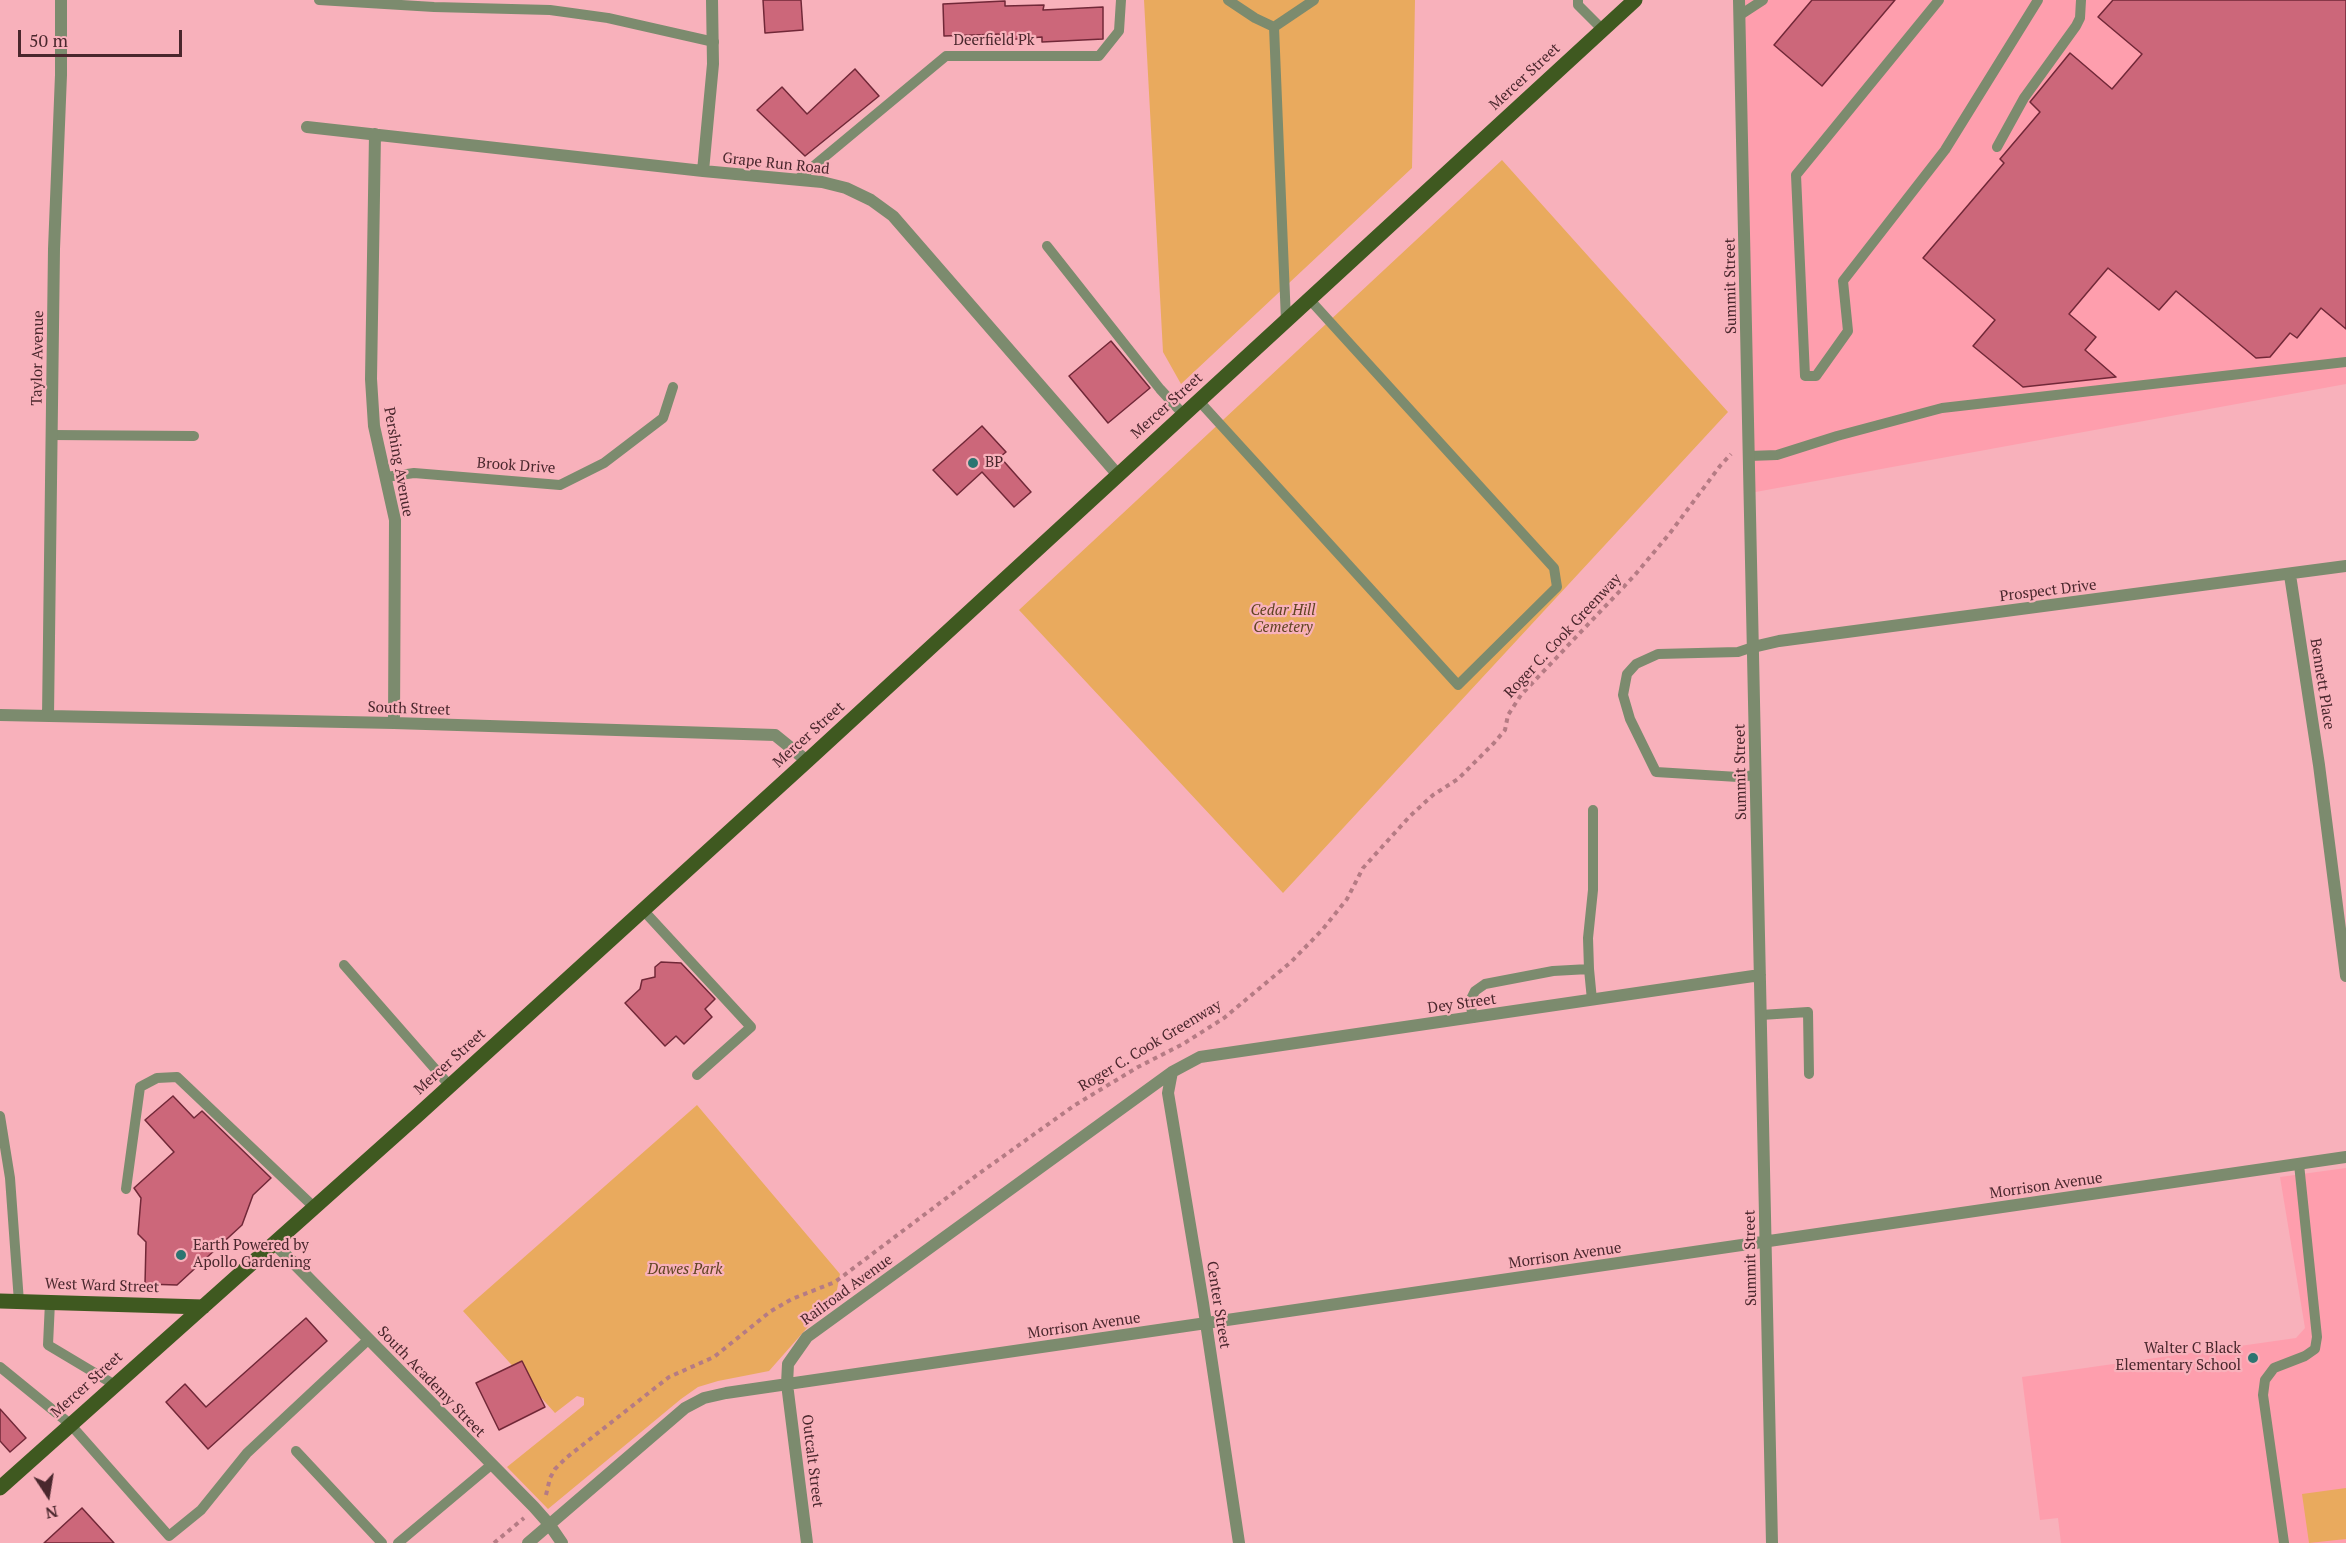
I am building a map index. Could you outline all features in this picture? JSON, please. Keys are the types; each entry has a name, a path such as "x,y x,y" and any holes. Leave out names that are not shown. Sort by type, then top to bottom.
{"main road":[{"name":"Mercer Street","path":"0,1488 275,1244 807,762 1635,0"},
{"name":"West Ward Street","path":"0,1301 203,1307"}],"street":[{"name":"Taylor Avenue","path":"48,716 51,435 61,0"},
{"path":"704,171 714,42 712,0"},
{"name":"Summit Street","path":"1739,0 1772,1543"},
{"name":"Grape Run Road","path":"308,127 704,171 798,179 846,188 871,200 893,216 1118,475"},
{"name":"Pershing Avenue","path":"375,134 371,379 374,426 395,520 394,723"},
{"name":"Prospect Drive","path":"1753,647 1779,641 2346,566"},
{"name":"Bennett Place","path":"2290,574 2319,765 2346,976"},
{"name":"South Street","path":"0,715 394,723 775,735 807,762"},
{"name":"Dey Street","path":"1172,1072 1200,1057 1760,975"},
{"name":"Center Street","path":"1172,1072 1168,1093 1239,1543"},
{"name":"Railroad Avenue","path":"787,1384 788,1364 807,1337 1172,1072"},
{"name":"Morrison Avenue","path":"787,1384 2346,1157"},
{"name":"South Academy Street","path":"275,1244 549,1524 562,1543"},
{"path":"528,1543 686,1408 704,1398 787,1384"},
{"name":"Outcalt Street","path":"787,1384 807,1543"}],"lane":[{"path":"319,0 434,7 550,10 608,18 714,42"},
{"name":"Deerfield Pk","path":"798,179 946,56 1099,56 1119,30 1121,0"},
{"path":"1228,0 1255,18 1274,27"},
{"path":"1274,27 1314,0"},
{"path":"1578,0 1578,5 1603,30"},
{"path":"1740,15 1763,0"},
{"path":"1940,0 1796,176 1805,376 1816,376 1848,331 1843,281 1945,150 2038,0"},
{"path":"1997,147 2024,98 2076,26 2080,18 2081,0"},
{"path":"1274,27 1286,321"},
{"path":"1047,246 1160,389 1184,415"},
{"path":"1199,401 1458,685 1557,587 1554,568 1310,300"},
{"path":"1749,456 1777,455 1837,436 1942,408 2346,362"},
{"name":"Brook Drive","path":"386,477 414,473 560,484 604,463 663,418 673,387"},
{"path":"51,435 194,436"},
{"path":"1753,647 1738,652 1658,654 1636,664 1627,674 1623,695 1630,719 1656,772 1756,776"},
{"path":"1592,1000 1588,969 1588,938 1593,890 1593,810"},
{"path":"643,910 751,1027 697,1075"},
{"path":"344,965 450,1086"},
{"path":"1473,1018 1470,1001 1475,991 1485,984 1553,971 1588,969"},
{"path":"1761,1015 1808,1012 1809,1074"},
{"path":"126,1189 140,1087 157,1078 177,1077 315,1208"},
{"path":"0,1116 10,1178 19,1302"},
{"path":"2284,1543 2263,1395 2265,1380 2274,1368 2305,1356 2315,1349 2317,1337 2299,1164"},
{"path":"50,1302 48,1345 115,1384"},
{"path":"0,1366 70,1424 169,1536 201,1510 247,1454 369,1339"},
{"path":"296,1450 382,1543"},
{"path":"398,1543 491,1465"}],"path":[{"name":"Roger C. Cook Greenway","path":"547,1494 550,1478 566,1458 669,1377 720,1353 771,1311 792,1299 835,1282 976,1175 1076,1105 1224,1018 1291,962 1323,929 1347,899 1363,868 1410,816 1433,795 1458,779 1494,743 1505,730 1508,715 1521,695 1634,576 1670,533 1720,466 1749,437"},
{"path":"494,1543 520,1521"}],"shaded area":[{"path":"1737,0 2346,0 2346,384 1750,493"},
{"name":"Walter C Black Elementary School","path":"2346,1168 2346,1543 2061,1543 2058,1518 2040,1520 2022,1377 2296,1338 2305,1328 2280,1177"}],"green space":[{"path":"1144,0 1415,0 1412,168 1181,384 1163,352"},
{"name":"Cedar Hill Cemetery","path":"1502,160 1728,412 1283,893 1019,610"},
{"name":"Dawes Park","path":"697,1105 840,1274 836,1295 769,1371 698,1387 548,1509 507,1467 584,1405 584,1398 577,1396 555,1413 463,1311"},
{"path":"2346,1488 2346,1539 2309,1543 2302,1494"}],"building":[{"path":"763,0 801,0 803,30 765,33"},
{"path":"1812,0 1895,0 1822,86 1774,45"},
{"path":"2113,0 2346,0 2346,329 2321,308 2297,338 2290,333 2270,357 2256,358 2176,291 2159,310 2108,268 2069,314 2096,337 2085,350 2116,377 2023,387 1973,346 1995,320 1923,258 2004,163 2000,159 2040,112 2030,102 2070,53 2112,89 2142,54 2098,17"},
{"path":"1005,1 1005,6 1044,5 1043,10 1103,7 1103,39 1042,42 1042,37 1003,40 1002,34 944,36 943,4"},
{"path":"855,69 879,96 805,156 757,110 782,87 807,114"},
{"path":"1111,341 1150,388 1108,423 1069,376"},
{"name":"BP","path":"982,426 1006,452 1000,457 1031,492 1014,507 982,472 957,495 933,470"},
{"path":"661,962 681,963 715,999 705,1009 712,1017 684,1044 676,1036 665,1046 625,1003 640,989 642,980 655,977 655,967"},
{"path":"173,1096 194,1118 202,1111 271,1178 253,1195 242,1225 177,1285 145,1284 146,1242 138,1234 141,1198 134,1188 174,1152 145,1120"},
{"path":"306,1318 327,1341 208,1449 166,1402 185,1384 206,1407"},
{"path":"522,1361 545,1407 499,1430 476,1383"},
{"path":"0,1409 26,1438 10,1452 0,1441"},
{"path":"82,1508 114,1543 44,1543"}],"place":[{"name":"BP","path":"973,463"},
{"name":"Earth Powered by Apollo Gardening","path":"181,1255"},
{"name":"Walter C Black Elementary School","path":"2253,1358"}]}
